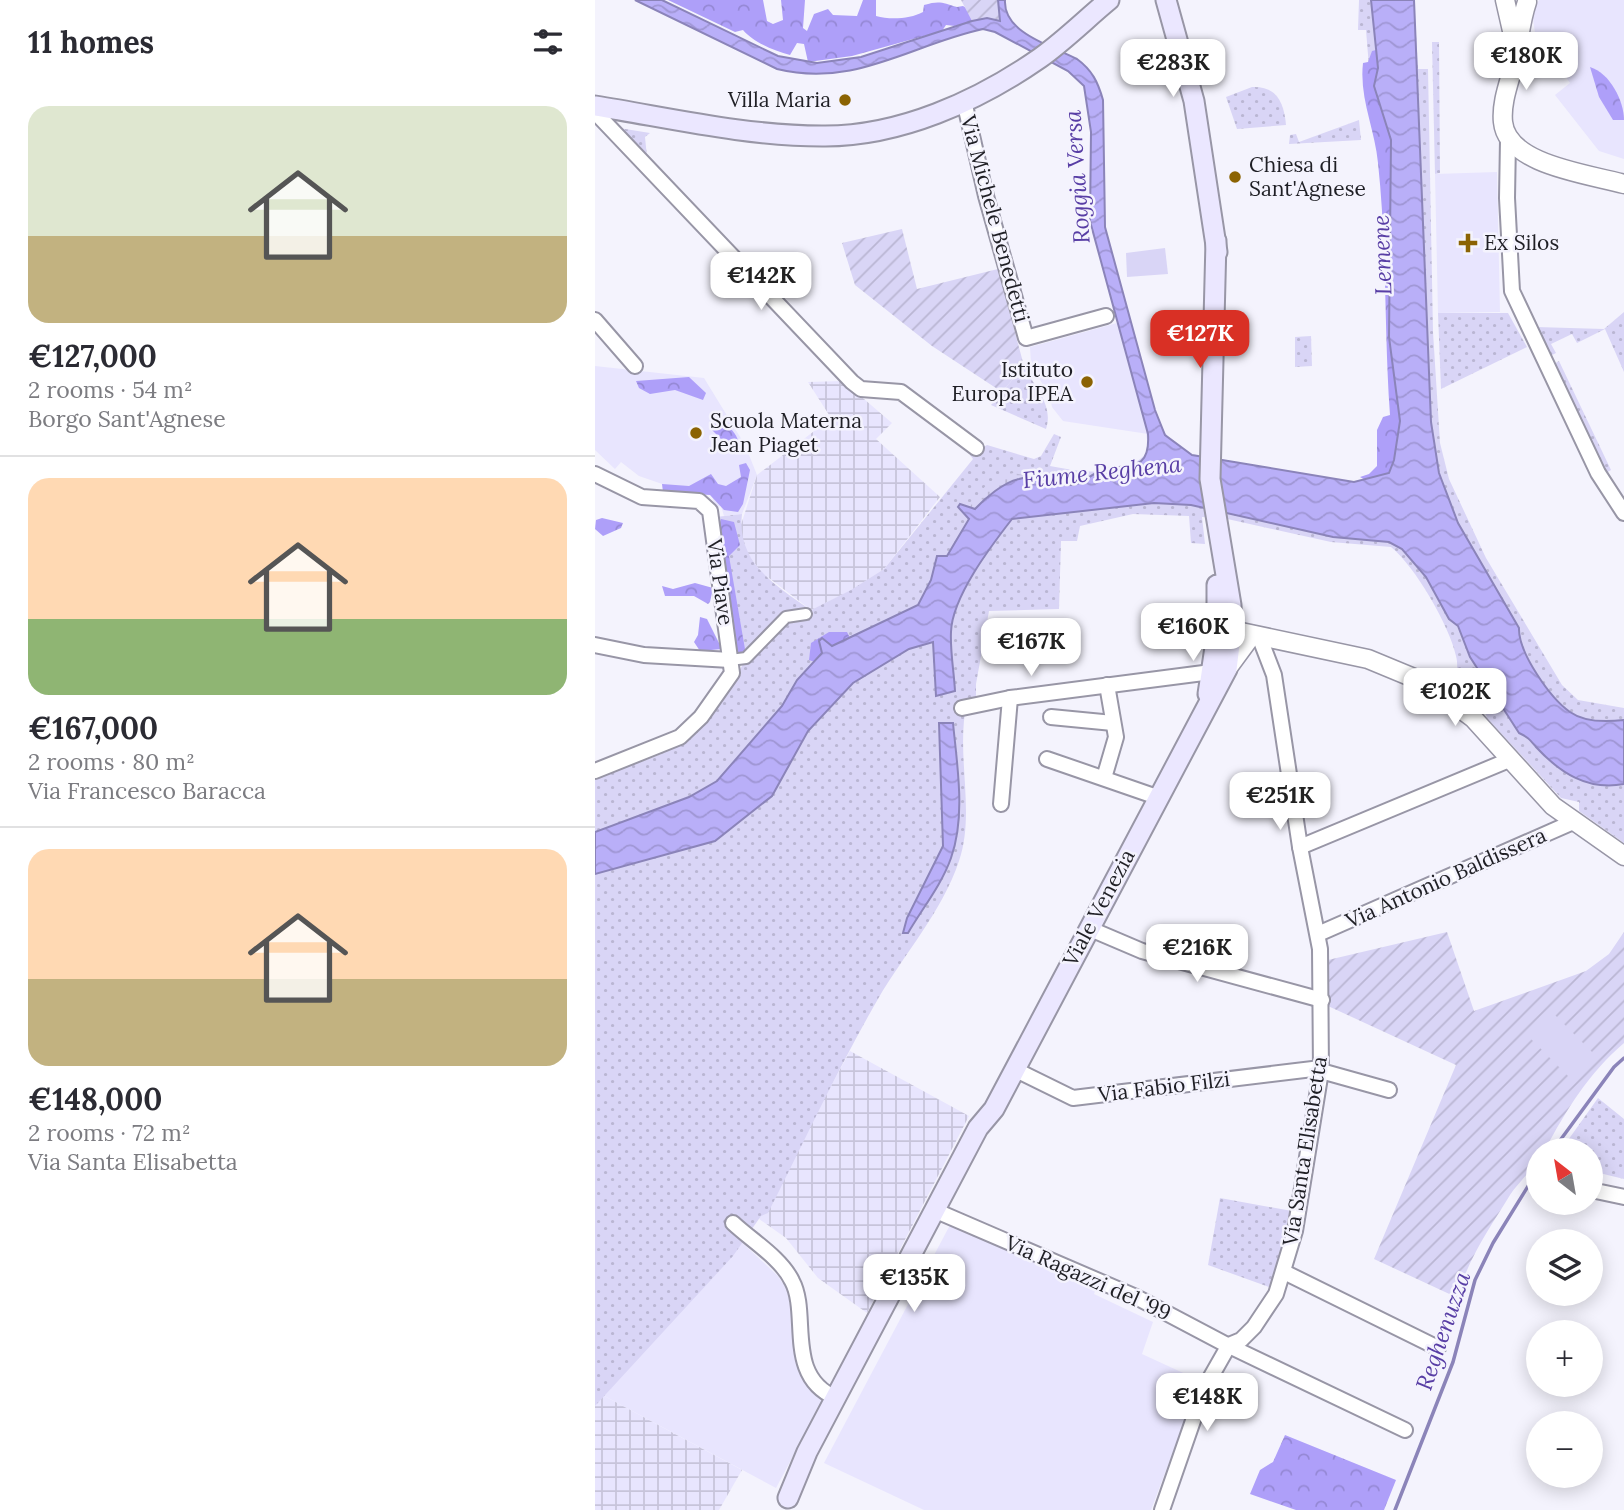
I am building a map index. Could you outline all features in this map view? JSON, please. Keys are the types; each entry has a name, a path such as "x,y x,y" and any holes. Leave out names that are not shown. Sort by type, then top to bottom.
{"main road":[{"path":"1087,18 1103,0"},
{"path":"595,106 772,134 825,136 911,121 964,101 1041,57 1109,0"},
{"path":"1166,0 1194,100 1210,190 1223,298 1224,381 1213,440"},
{"path":"1177,0 1208,110 1211,140 1210,190"},
{"path":"1215,517 1213,311 1216,241"},
{"name":"Viale Venezia","path":"785,1504 836,1398 939,1212 1205,709 1218,666 1215,517"},
{"name":"Viale Venezia","path":"1215,517 1231,605 1248,631 1218,666"},
{"name":"Viale Venezia","path":"785,1504 833,1425 939,1212"}],"street":[{"path":"1505,0 1516,48"},
{"path":"1522,1 1503,123 1508,140 1512,291 1598,472 1624,513"},
{"name":"Via Michele Benedetti","path":"964,101 986,196 1026,338 1106,316"},
{"path":"595,112 852,382 862,389 901,392 976,448"},
{"path":"1508,140 1518,151 1533,159 1624,184"},
{"path":"1213,311 1219,332 1217,366 1224,381"},
{"path":"595,320 635,366"},
{"name":"Via Piave","path":"595,474 642,497 691,500 706,505 710,511 730,660 730,680 687,733 673,742 595,771"},
{"name":"Viale Venezia","path":"1217,576 1222,588 1223,614 1248,631"},
{"path":"595,645 643,655 730,660 746,658 786,617 806,614"},
{"path":"1248,631 1368,659 1413,676 1452,699 1473,718 1553,806 1624,856"},
{"name":"Via Santa Elisabetta","path":"1162,1510 1204,1389 1229,1345 1241,1340 1266,1313 1284,1272 1295,1231 1321,1069 1322,1000 1318,934 1300,846 1274,675 1248,631"},
{"path":"962,708 1218,666"},
{"path":"1104,778 1116,737 1107,685"},
{"path":"1001,804 1010,698"},
{"path":"1051,717 1113,723"},
{"path":"1047,759 1157,797"},
{"path":"1300,846 1509,760"},
{"name":"Via Antonio Baldissera","path":"1318,934 1573,822"},
{"path":"1088,928 1142,951 1322,1000"},
{"name":"Via Fabio Filzi","path":"1014,1069 1073,1098 1321,1069"},
{"path":"1321,1069 1389,1090"},
{"path":"1603,1193 1624,1197"},
{"name":"Via Ragazzi del '99","path":"939,1212 1136,1297 1405,1430"},
{"path":"733,1223 792,1280 804,1359 819,1388 836,1398"},
{"path":"1284,1272 1438,1348"},
{"name":"Viale Venezia","path":"833,1425 836,1398 854,1384"}],"shaded area":[{"path":"1539,0 1624,0 1624,159 1599,151 1555,95 1570,83 1535,33 1532,11"},
{"name":"Ex Silos","path":"1497,172 1500,312 1438,313 1435,174"},
{"name":"Istituto Europa IPEA","path":"1117,323 1148,434 1063,421 1052,407 1050,397 1031,364 1030,347"},
{"name":"Scuola Materna Jean Piaget","path":"595,366 704,378 745,445 757,475 742,514 724,516 721,506 715,507 710,488 665,485 639,476 621,462 615,469 595,450"},
{"path":"843,381 892,423 876,439 940,497 884,569 852,590 811,610 761,572 744,548 740,528 757,475 831,418 808,382"},
{"path":"850,1051 969,1116 867,1313 818,1278 786,1238 759,1219"},
{"path":"950,1225 1097,1286 1094,1294 1153,1322 1142,1354 1192,1377 1199,1383 1151,1510 924,1510 824,1463"},
{"path":"735,1236 778,1276 788,1291 797,1356 822,1402 776,1488 595,1391"},
{"path":"595,1391 742,1470 719,1510 595,1510"}],"green space":[{"path":"668,0 763,0 767,21 773,24 783,20 781,0 805,0 803,28 807,31 814,14 828,9 833,15 857,16 863,0 876,0 876,16 882,17 912,16 923,12 924,5 938,2 963,6 983,18 955,26 946,25 942,31 852,56 808,62 804,44 797,43 790,55 758,42 743,30 735,32"},
{"path":"961,0 998,0 1001,21 987,18 972,21"},
{"path":"1359,0 1414,0 1418,69 1428,69 1433,332 1440,443 1449,479 1486,558 1562,685 1578,700 1624,708 1624,843 1579,811 1579,802 1561,798 1487,718 1484,708 1457,679 1457,662 1447,629 1430,598 1421,582 1391,547 1331,542 1223,518 1202,517 1205,544 1191,543 1189,516 1133,514 1080,526 1077,541 1061,541 1059,609 989,611 976,684 976,699 967,702 964,722 964,842 952,880 943,898 863,1025 768,1213 761,1216 733,1256 595,1406 595,776 654,757 685,740 705,722 749,654 738,661 716,517 742,514 745,546 752,559 772,582 811,610 851,590 884,569 973,459 970,455 987,445 1034,459 1041,456 1054,434 1061,437 1050,466 1103,472 1128,466 1139,460 1148,451 1146,428 1159,424 1173,444 1192,455 1354,482 1367,481 1389,473 1394,460 1391,140 1369,67 1366,30 1358,30"},
{"path":"1432,42 1439,42 1440,173 1435,174"},
{"path":"1376,50 1378,68 1374,86 1391,140 1389,337 1400,421 1394,460 1389,473 1367,481 1360,477 1369,474 1377,466 1377,430 1383,417 1390,415 1381,194 1362,76 1363,63 1368,62 1372,51"},
{"path":"1590,67 1610,81 1621,105 1624,120 1613,120 1599,97"},
{"path":"1252,87 1268,89 1278,97 1286,125 1237,129 1226,97"},
{"path":"1359,120 1361,140 1289,144 1290,135 1296,134 1299,142"},
{"path":"619,128 650,133 645,137 647,157"},
{"path":"902,229 917,289 998,269 1024,366 1002,392 932,346 855,285 842,243"},
{"path":"1165,248 1168,274 1127,277 1126,253"},
{"path":"1624,312 1624,372 1605,329 1577,343 1572,334 1551,344 1556,353 1550,356 1536,327 1604,329"},
{"path":"1438,313 1508,313 1527,347 1441,389"},
{"path":"1311,336 1312,366 1295,367 1295,337"},
{"path":"1559,361 1611,470 1606,473 1554,364"},
{"path":"1024,366 1045,404 1048,420 1046,429 991,405"},
{"path":"689,377 706,393 703,400 675,390 650,394 639,388 636,381"},
{"path":"711,417 734,433 739,449 732,450 710,428"},
{"path":"746,463 750,470 743,504 738,512 724,510 710,495 663,492 662,484 689,486 711,474 718,484 726,486 741,477 739,465"},
{"path":"1014,473 1036,478 1030,477 975,509 970,507 988,484 999,477"},
{"path":"602,518 623,523 621,528 603,536 595,529 596,520"},
{"path":"721,519 734,522 740,545 729,556 746,655 734,657 718,528"},
{"path":"695,583 713,588 708,604 694,596 665,596 662,586 673,589"},
{"path":"700,617 707,619 722,649 700,651 694,642 698,635"},
{"path":"829,632 847,632 850,638 844,651 826,666 809,660 811,643"},
{"path":"1447,932 1474,1011 1586,971 1609,954 1624,932 1624,1043 1579,1093 1552,1138 1526,1138 1526,1175 1510,1195 1480,1245 1466,1272 1458,1298 1374,1259 1456,1065 1328,1006 1328,960"},
{"path":"1550,1010 1598,1058 1574,1082 1526,1034"},
{"path":"1598,1098 1624,1119 1624,1179 1603,1174 1603,1138 1570,1138"},
{"path":"1220,1198 1292,1211 1285,1244 1269,1287 1208,1265"},
{"path":"1285,1435 1396,1480 1384,1510 1296,1510 1250,1494 1260,1470 1273,1462"}],"water":[{"name":"Fiume Reghena","path":"635,0 662,0 778,56 817,63 861,57 972,21 987,18 1000,21 998,0 1005,0 1006,11 1020,30 1077,59 1091,72 1099,88 1103,100 1105,227 1155,410 1165,435 1192,455 1354,482 1389,473 1394,460 1400,421 1389,337 1391,140 1374,86 1378,68 1371,0 1414,0 1431,422 1439,473 1458,523 1519,628 1529,661 1545,686 1570,712 1582,718 1596,721 1624,720 1624,784 1598,785 1575,778 1555,765 1529,739 1519,733 1470,657 1458,626 1449,619 1426,577 1402,549 1389,542 1333,537 1191,505 1154,503 1012,519 974,572 953,618 951,639 955,691 936,696 933,642 909,649 853,683 808,731 772,796 715,841 595,874 595,832 689,797 717,781 782,706 797,680 822,653 819,641 822,638 832,646 918,605 931,580 937,556 947,556 969,519 958,507 960,504 975,509 1001,487 1026,478 1076,484 1105,469 1139,462 1145,457 1148,448 1148,434 1090,221 1091,132 1084,86 1068,71 995,32 983,29 857,69 805,73 777,69"},
{"path":"939,723 953,723 959,790 956,842 937,887 908,933 903,933 907,918 943,846"}],"waterway":[{"name":"Reghenuzza","path":"1562,1138 1614,1067 1624,1058"},
{"name":"Reghenuzza","path":"1395,1510 1453,1362 1475,1280 1493,1243 1526,1189"}],"place":[{"name":"Villa Maria","path":"845,100"},
{"name":"Chiesa di Sant'Agnese","path":"1235,177"},
{"name":"Ex Silos","path":"1468,243"},
{"name":"Istituto Europa IPEA","path":"1087,382"},
{"name":"Scuola Materna Jean Piaget","path":"696,433"}],"water label":[{"name":"Roggia Versa","path":"1077,177"},
{"name":"Lemene","path":"1382,255"}]}
